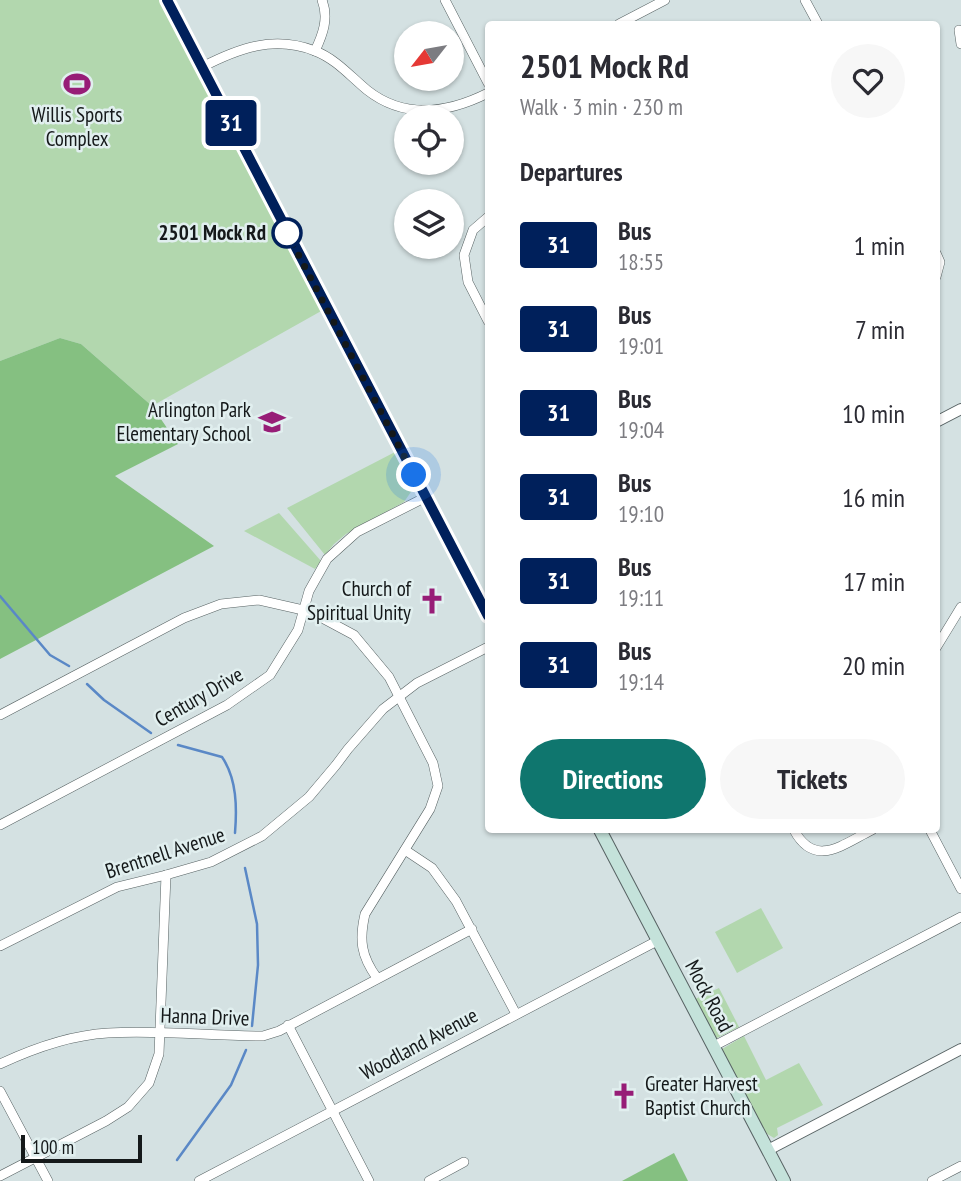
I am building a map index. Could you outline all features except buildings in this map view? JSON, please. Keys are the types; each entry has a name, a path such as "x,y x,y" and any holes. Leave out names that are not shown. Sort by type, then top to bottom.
{"main road":[{"path":"167,0 485,610"},
{"name":"Mock Road","path":"602,833 784,1181"}],"street":[{"path":"315,51 326,24 322,0"},
{"path":"445,0 485,77"},
{"path":"626,21 665,0"},
{"path":"805,0 816,21"},
{"path":"959,30 961,44"},
{"path":"202,67 257,45 281,44 315,51 334,61 382,99 407,109 446,109 461,106 485,94"},
{"path":"485,220 473,230 464,255 468,282 485,315"},
{"path":"940,420 961,409"},
{"name":"Century Drive","path":"0,825 227,705 270,675 298,630 309,591 327,559 357,532 426,497"},
{"path":"0,715 173,624 221,604 259,600 303,610 354,635 389,677 433,763 438,786 430,809 365,914 360,932 363,952 377,978"},
{"path":"940,632 961,607"},
{"name":"Brentnell Avenue","path":"0,947 117,887 211,862 262,836 309,797 383,709 417,683 485,649"},
{"path":"796,833 805,846 822,852 832,850 866,833"},
{"path":"932,833 961,889"},
{"path":"405,850 432,868 456,901 516,1014"},
{"path":"0,1176 106,1121 128,1107 149,1083 159,1054 166,875"},
{"path":"714,1046 961,917"},
{"name":"Hanna Drive","path":"0,1064 53,1043 105,1033 263,1036 279,1031 472,929"},
{"name":"Woodland Avenue","path":"198,1181 657,941"},
{"path":"288,1025 369,1181"},
{"path":"768,1150 961,1049"},
{"path":"0,1091 48,1181"},
{"path":"429,1181 464,1162"},
{"path":"932,1181 961,1166"}],"green space":[{"path":"0,0 161,0 323,310 152,406 81,344 60,338 0,361"},
{"path":"60,338 81,344 152,406 178,444 115,476 214,546 0,659 0,361"},
{"path":"397,451 415,486 404,502 346,534 325,555 287,508"},
{"path":"279,513 321,561 315,569 244,531"},
{"path":"761,908 783,948 737,973 715,932"},
{"path":"719,988 739,1027 717,1038 693,1000"},
{"path":"744,1036 766,1080 799,1063 823,1105 777,1128 778,1135 774,1138 764,1132 722,1049"},
{"path":"674,1153 688,1181 622,1181"}],"waterway":[{"path":"0,596 50,655 69,666"},
{"path":"87,684 104,700 151,733"},
{"path":"178,745 222,757 233,784 236,804 235,833"},
{"path":"245,868 257,924 258,965 252,1026"},
{"path":"177,1160 231,1085 246,1050"}],"bus line":[{"name":"31","path":"167,0 485,610"}],"place":[{"name":"Willis Sports Complex","path":"77,84"},
{"name":"2501 Mock Rd","path":"287,233"},
{"name":"Arlington Park Elementary School","path":"272,422"},
{"name":"Church of Spiritual Unity","path":"432,601"},
{"name":"Greater Harvest Baptist Church","path":"624,1096"}],"route":[{"path":"287,233 414,475"}]}
